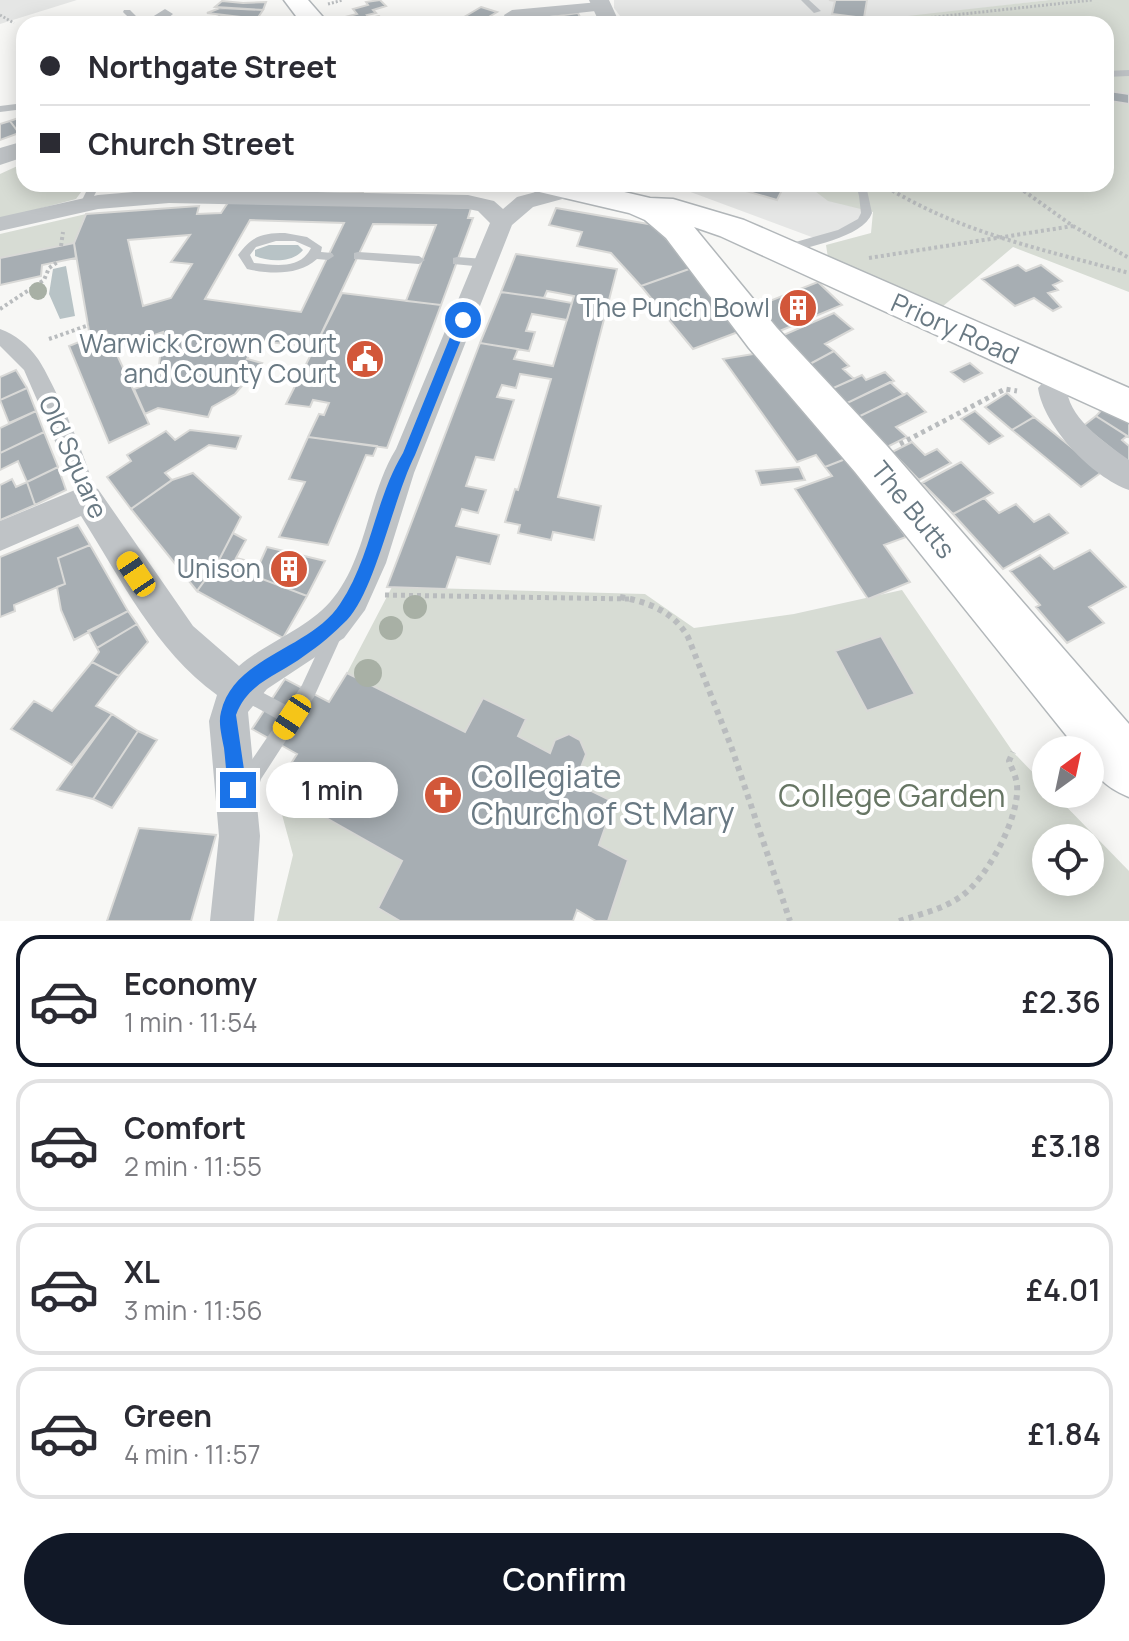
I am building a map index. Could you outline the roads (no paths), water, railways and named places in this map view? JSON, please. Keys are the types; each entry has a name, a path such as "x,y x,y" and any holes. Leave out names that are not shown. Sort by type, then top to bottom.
{"main road":[{"path":"296,0 322,14"},
{"name":"The Butts","path":"596,192 669,220 763,338 871,459 1129,768"},
{"name":"Priory Road","path":"597,192 702,217 771,246 1058,390 1129,406"},
{"path":"696,253 726,239 771,246"}],"street":[{"path":"512,13 603,10"},
{"path":"5,221 90,194 169,196 270,192"},
{"path":"345,192 477,203 493,211 502,222"},
{"path":"232,921 238,886 240,812 228,715 252,677 298,652 344,612 361,581 400,470 409,455 471,262 502,222 525,202 587,192"},
{"name":"Old Square","path":"0,336 18,349 32,366 82,478 87,499 180,639 206,665 241,690"},
{"path":"1058,390 1069,427 1129,477"},
{"path":"0,536 87,499"}],"lane":[{"path":"805,0 817,11"},
{"path":"127,12 131,16"},
{"path":"771,246 855,228 865,218 867,205 863,192"},
{"path":"271,238 309,239 317,247 314,255 308,262 291,269 251,266 244,255 252,244 271,238"},
{"path":"314,255 328,256"},
{"path":"358,256 419,260"},
{"path":"240,812 254,774 308,691 344,612"},
{"path":"241,690 292,717"}],"place":[{"name":"The Punch Bowl","path":"798,308"},
{"name":"Warwick Crown Court and County Court","path":"365,359"},
{"name":"Unison","path":"289,569"},
{"name":"Collegiate Church of St Mary","path":"443,795"}],"park label":[{"name":"College Garden","path":"892,796"}]}
